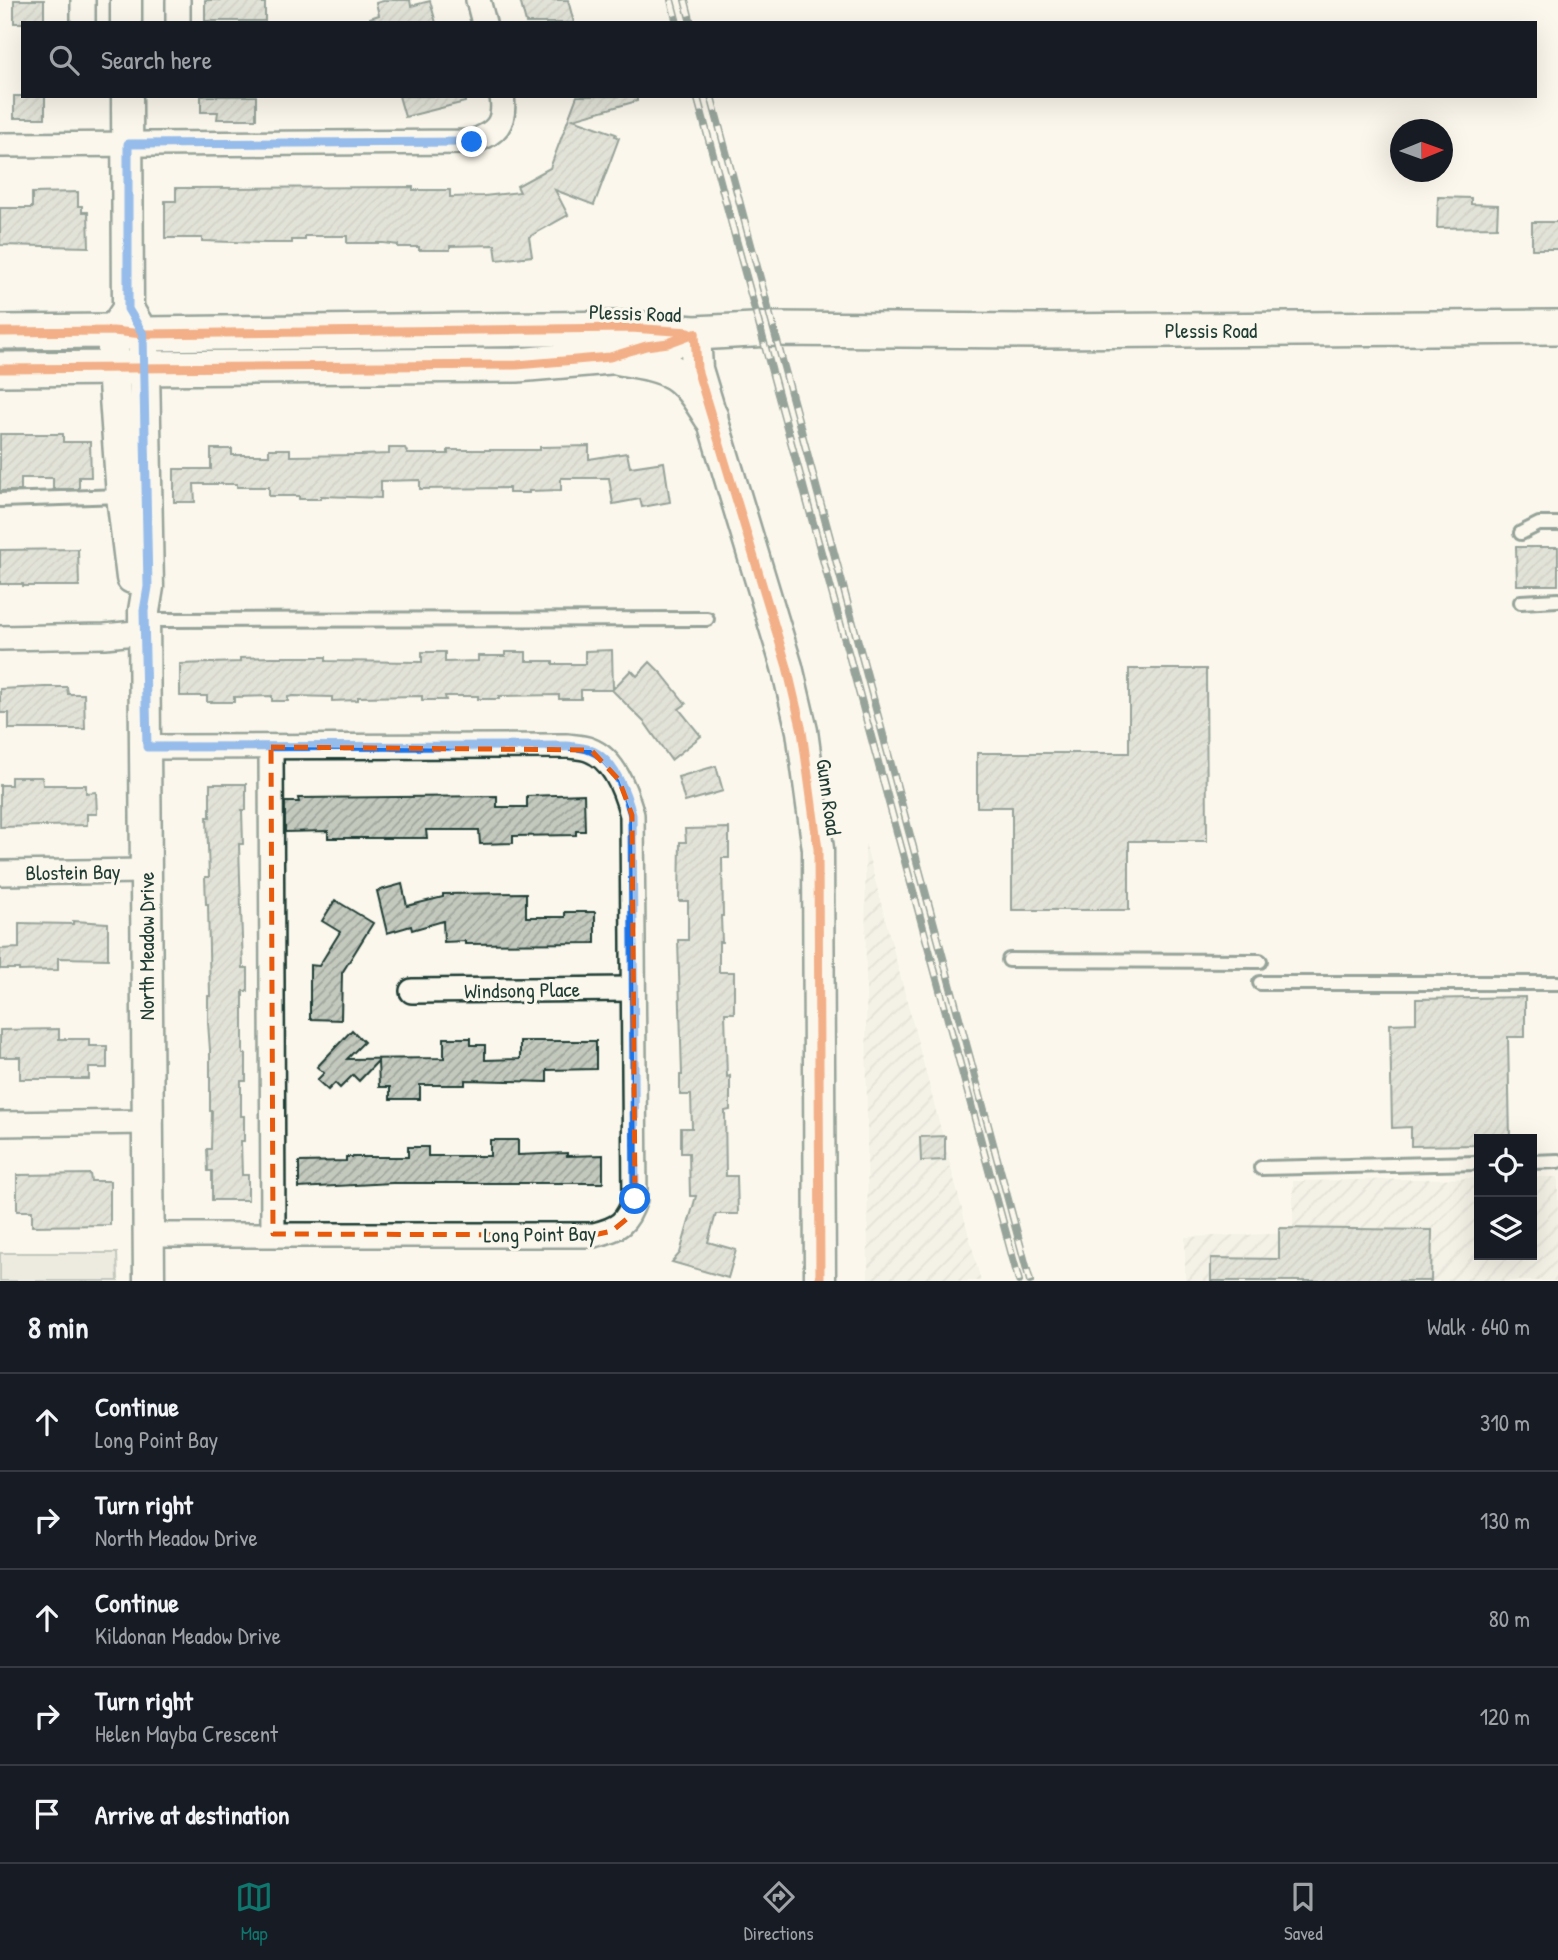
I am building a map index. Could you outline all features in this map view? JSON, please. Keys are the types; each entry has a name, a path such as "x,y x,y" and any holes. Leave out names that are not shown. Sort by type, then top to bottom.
{"main road":[{"name":"Plessis Road","path":"0,332 128,325 631,328 695,333 773,329 1056,331 1558,327"},
{"name":"Plessis Road","path":"0,369 517,365 610,357 646,346 668,343 695,333"},
{"path":"610,357 663,366 676,373 685,380 711,417"}],"street":[{"path":"83,0 83,21"},
{"path":"126,0 126,21"},
{"path":"178,0 178,21"},
{"path":"478,0 483,21"},
{"name":"North Meadow Drive","path":"127,98 128,368 134,496 148,587 145,621 149,1281"},
{"path":"0,145 472,142 491,135 502,118 502,98"},
{"name":"Gunn Road","path":"695,333 697,369 787,667 802,731 818,849 820,1281"},
{"path":"0,638 105,636 145,621"},
{"name":"Long Point Bay","path":"147,747 567,746 591,750 605,761 626,793 632,815 635,1199 629,1217 612,1231 594,1236 149,1235"},
{"path":"271,747 274,1234"},
{"name":"Blostein Bay","path":"0,873 146,871"},
{"name":"Windsong Place","path":"412,991 632,989"},
{"path":"0,1124 147,1122"}],"lane":[{"path":"0,500 134,496"},
{"path":"1521,533 1539,524 1558,523"},
{"path":"1521,602 1558,600"},
{"path":"145,621 707,619"},
{"path":"1009,960 1260,961"},
{"path":"1260,983 1558,983"},
{"path":"1537,1162 1558,1161"},
{"path":"1261,1168 1474,1163"}],"highlighted area":[{"path":"271,747 591,750 619,780 632,815 635,1199 629,1217 612,1231 594,1235 273,1234"}],"shaded area":[{"path":"865,842 981,1281 868,1281"},
{"path":"1537,1177 1558,1177 1558,1281 1185,1281 1185,1237 1293,1233 1293,1181 1474,1178 1474,1260 1537,1260"},
{"path":"0,1253 117,1253 118,1281 0,1281"}],"building":[{"path":"14,0 44,0 44,21 14,23"},
{"path":"205,0 261,0 261,3 265,3 265,21 205,21"},
{"path":"410,0 411,6 430,1 435,21 370,21 370,18 379,15 376,3"},
{"path":"520,0 568,0 573,21 525,21"},
{"path":"14,96 45,98 45,118 14,118"},
{"path":"201,98 256,98 256,119 217,119 218,112 201,112"},
{"path":"400,98 465,98 465,102 405,117"},
{"path":"576,98 637,98 637,101 573,119 616,134 619,138 594,205 555,190 568,215 529,237 532,256 497,260 495,245 419,250 419,247 398,247 383,243 347,243 347,236 305,236 305,240 292,240 292,243 165,238 165,201 176,201 176,188 413,187 413,190 450,190 450,197 484,196 520,192 517,186 550,168"},
{"path":"78,192 78,206 82,206 82,212 88,212 89,247 0,245 0,208 32,208 32,193"},
{"path":"1438,197 1471,198 1471,204 1498,205 1497,227 1437,228"},
{"path":"1532,222 1558,222 1558,249 1532,249"},
{"path":"0,434 63,434 63,442 90,442 91,477 79,477 79,489 53,489 53,478 21,478 21,491 0,491"},
{"path":"589,446 589,459 627,453 630,467 664,462 670,502 642,507 640,499 613,504 609,478 561,478 561,490 529,493 509,493 509,488 420,489 420,480 381,481 381,498 321,496 321,499 269,496 269,487 194,484 195,502 174,502 174,469 211,469 211,449 232,449 232,455 269,455 269,449 290,449 290,456 389,454 389,448 405,448 408,454 448,454 448,450 540,450 540,447"},
{"path":"1516,547 1558,547 1558,585 1517,585"},
{"path":"78,549 79,586 0,584 0,550"},
{"path":"612,650 613,689 631,670 637,676 650,662 686,704 679,709 701,736 671,760 645,723 612,690 581,690 581,699 559,699 559,695 499,696 499,699 445,696 446,700 422,700 422,696 358,697 358,700 332,701 332,697 293,696 288,697 288,701 272,701 272,696 234,697 234,702 207,702 207,696 180,696 180,664 240,662 240,658 272,657 326,657 326,661 422,662 422,652 445,652 445,662 478,661 478,656 505,656 505,652 526,652 526,661 585,664 585,651"},
{"path":"1129,669 1206,669 1207,841 1129,841 1129,910 1012,910 1012,807 977,807 977,753 1129,753"},
{"path":"67,687 68,694 84,694 85,729 9,729 9,713 0,713 0,689"},
{"path":"716,766 723,791 685,802 678,777"},
{"path":"11,777 42,777 43,785 86,785 86,793 96,792 97,814 87,814 87,825 0,827 0,785 11,785"},
{"path":"210,784 246,784 246,810 242,810 243,844 239,844 243,968 248,968 248,991 243,991 246,1081 241,1081 244,1141 241,1141 242,1175 248,1175 248,1200 212,1200 212,1171 208,1171 207,1149 211,1149 212,1111 208,1023 208,904 205,877 209,877 207,817 210,817"},
{"path":"584,794 585,831 576,831 576,835 513,836 513,843 480,844 479,830 426,830 427,838 328,838 328,831 285,832 285,802 299,802 298,798 497,796 497,807 527,807 527,796"},
{"path":"729,828 729,858 722,858 723,916 722,942 719,942 719,972 734,972 734,1013 725,1013 727,1077 730,1076 730,1110 725,1111 726,1176 737,1176 738,1214 716,1214 708,1242 736,1250 728,1278 672,1262 680,1253 696,1196 690,1196 689,1153 681,1153 681,1128 692,1128 691,1095 680,1095 682,1075 678,940 688,940 688,901 679,901 680,842 686,842 685,829"},
{"path":"402,884 407,906 443,897 443,894 526,893 526,917 565,917 565,912 595,912 595,943 444,942 443,921 412,930 411,926 387,933 377,891"},
{"path":"335,900 373,923 342,973 341,1020 310,1019 310,965 319,966 340,932 322,921"},
{"path":"73,921 108,923 108,959 58,958 58,970 0,969 0,949 19,948 19,923 73,924"},
{"path":"1525,997 1525,1037 1508,1037 1510,1134 1474,1134 1474,1145 1411,1146 1411,1127 1392,1128 1390,1024 1416,1023 1416,999"},
{"path":"59,1029 59,1039 89,1039 89,1046 107,1046 107,1068 89,1068 89,1079 20,1079 20,1057 0,1057 0,1030"},
{"path":"352,1030 364,1042 347,1059 444,1058 444,1038 471,1038 471,1045 485,1045 485,1060 520,1059 520,1041 596,1041 596,1069 547,1070 547,1082 465,1080 465,1085 420,1085 420,1099 390,1099 390,1087 379,1087 378,1061 359,1081 353,1075 340,1088 335,1083 328,1090 317,1080 324,1073 317,1067"},
{"path":"945,1136 945,1160 921,1161 920,1137"},
{"path":"490,1140 518,1140 518,1155 603,1155 603,1183 392,1183 299,1188 299,1162 346,1161 346,1157 408,1157 408,1147 428,1147 428,1156 490,1156"},
{"path":"90,1174 91,1181 110,1181 110,1225 32,1226 32,1211 17,1211 17,1175"},
{"path":"1279,1228 1432,1230 1431,1281 1211,1281 1211,1258 1279,1259"}],"railway":[{"path":"671,0 676,21"},
{"path":"685,0 690,21"},
{"path":"698,98 1019,1281"},
{"path":"712,98 1030,1281"}],"cycle path":[{"path":"0,332 113,331 143,334 631,328 689,332"},
{"path":"695,333 697,369 787,667 802,731 818,849 820,1281"},
{"path":"0,369 517,365 610,357 646,346 668,343 695,333"}],"route":[{"path":"472,142 128,144 128,309 143,334 148,587 144,611 147,747 567,746 591,750 605,761 626,793 632,815 635,1199"}]}
